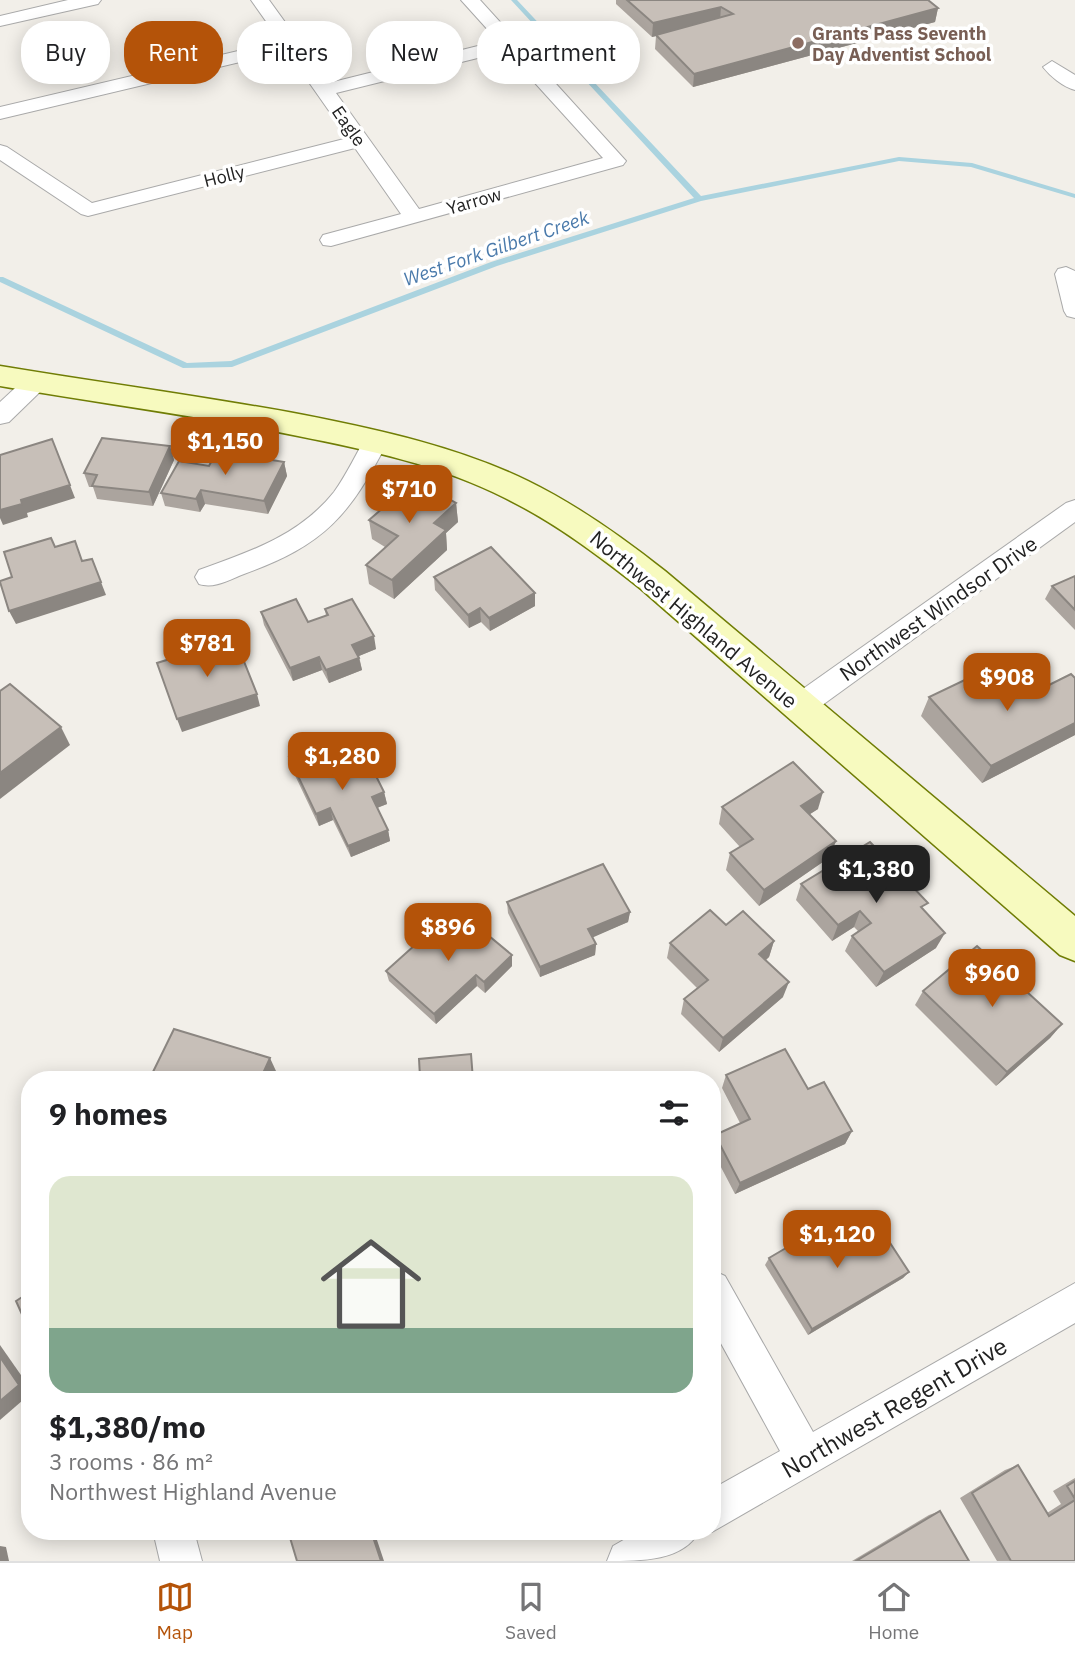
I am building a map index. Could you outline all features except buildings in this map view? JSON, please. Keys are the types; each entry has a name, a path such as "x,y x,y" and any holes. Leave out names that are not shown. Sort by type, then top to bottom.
{"main road":[{"name":"Northwest Highland Avenue","path":"0,376 274,420 376,441 494,479 578,523 653,580 1075,942"}],"street":[{"path":"0,21 92,0"},
{"name":"Eagle","path":"260,0 275,21"},
{"path":"470,0 489,21"},
{"path":"324,90 477,52"},
{"path":"0,113 237,57"},
{"path":"1052,67 1075,83"},
{"name":"Eagle","path":"320,84 415,218"},
{"name":"Yarrow","path":"331,240 616,161 546,84"},
{"name":"Holly","path":"0,151 48,180 88,210 360,141"},
{"path":"1066,274 1075,311"},
{"path":"0,416 36,382"},
{"path":"208,577 272,555 318,527 337,509 376,441"},
{"name":"Northwest Windsor Drive","path":"800,706 1075,509"},
{"name":"Northwest Regent Drive","path":"721,1507 1075,1302"},
{"path":"721,1305 805,1457"},
{"path":"175,1540 181,1561"},
{"path":"628,1561 664,1540"}],"waterway":[{"path":"514,0 699,199"},
{"name":"West Fork Gilbert Creek","path":"699,199 899,159 972,165 1075,196"},
{"name":"West Fork Gilbert Creek","path":"0,279 186,366 232,364 494,264 699,199"}],"place":[{"name":"Grants Pass Seventh Day Adventist School","path":"798,43"}]}
